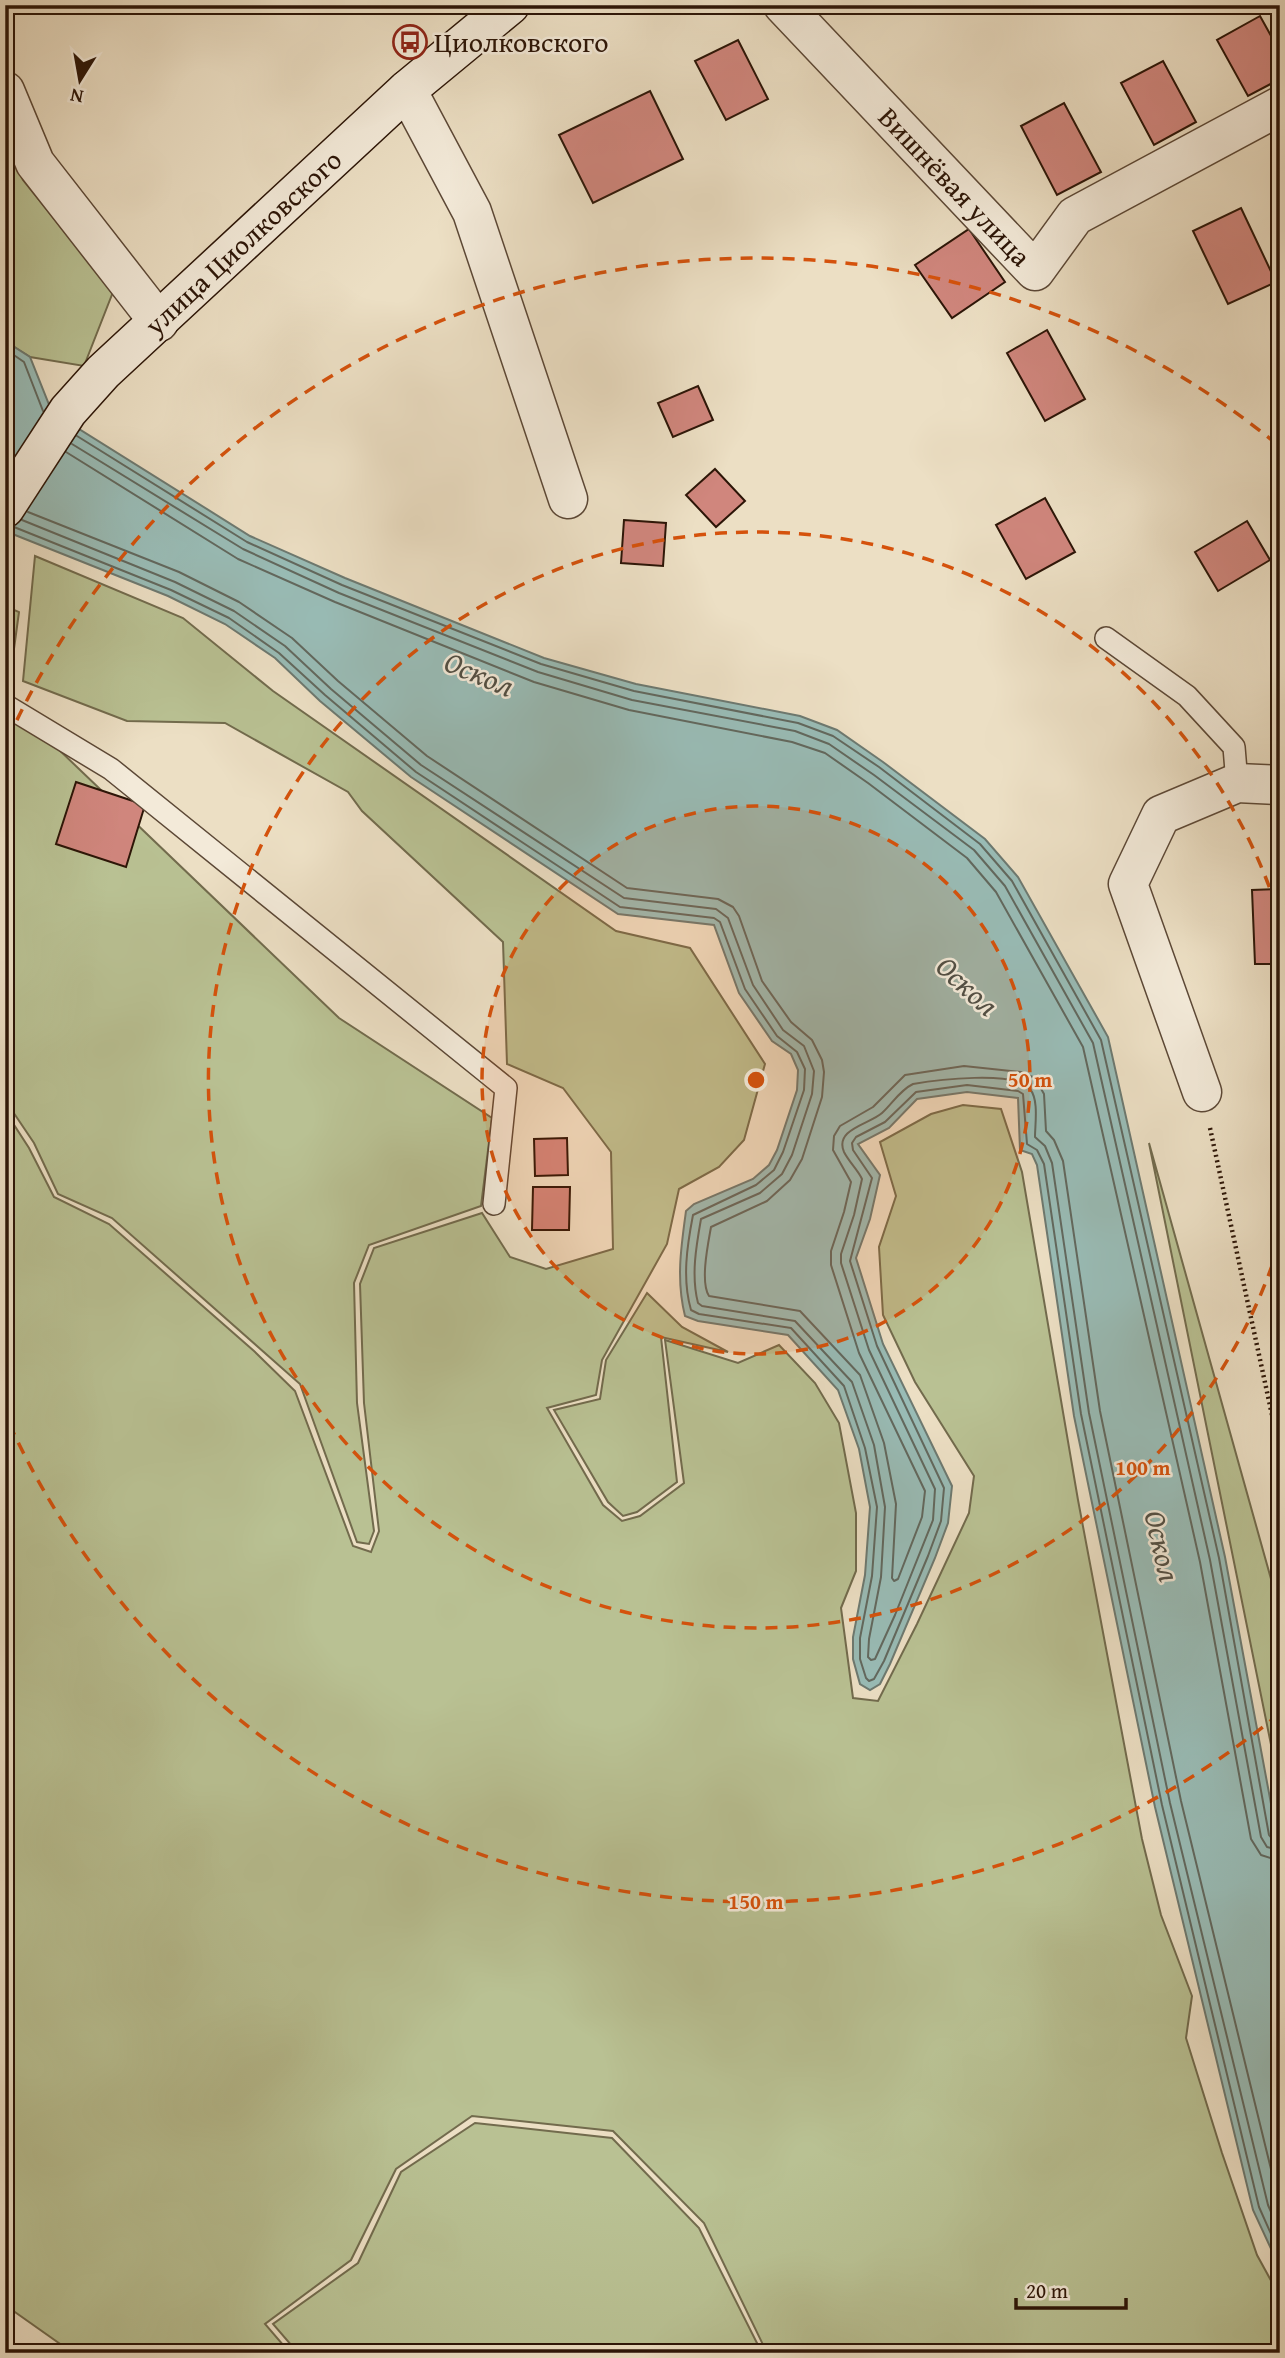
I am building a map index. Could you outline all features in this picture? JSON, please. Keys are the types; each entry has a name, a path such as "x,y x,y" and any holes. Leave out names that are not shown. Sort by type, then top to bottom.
{"street":[{"name":"улица Циолковского","path":"5,508 68,411 103,372 407,90 510,5"},
{"name":"Вишнёвая улица","path":"783,5 1035,271 1075,216 1280,106"},
{"path":"407,90 472,212 568,499"},
{"path":"5,91 36,163 159,322"},
{"path":"1202,1092 1128,884 1161,815 1237,783 1280,785"}],"lane":[{"path":"1106,638 1187,696 1234,747 1237,783"},
{"path":"5,705 111,769 506,1088 494,1204"}],"path":[{"path":"1202,1092 1280,1452"}],"green space":[{"path":"5,140 23,180 113,292 84,366 30,357 5,341"},
{"path":"35,556 183,618 273,691 616,931 690,948 765,1064 744,1140 719,1167 679,1189 667,1244 602,1360 596,1395 547,1408 603,1505 622,1521 640,1516 684,1483 665,1340 738,1363 779,1345 815,1383 839,1423 856,1513 856,1571 841,1608 853,1698 878,1701 969,1513 974,1476 915,1382 883,1315 879,1247 896,1196 880,1142 931,1114 963,1105 1001,1109 1022,1172 1078,1500 1142,1839 1161,1915 1192,1996 1186,2038 1257,2255 1280,2297 1280,2353 767,2353 704,2223 613,2131 472,2116 396,2169 351,2260 265,2324 290,2353 73,2353 5,2305 5,1522 11,1503 12,1484 11,1465 5,1446 5,1111 29,1148 54,1197 109,1224 254,1351 295,1391 353,1546 371,1552 379,1531 364,1403 360,1284 374,1248 482,1213 510,1257 546,1269 613,1249 611,1152 563,1088 507,1064 503,942 362,811 348,792 225,723 127,721 23,681"},
{"path":"5,606 19,612 7,700 339,1018 492,1118 481,1206 369,1245 354,1283 357,1403 374,1531 369,1544 357,1542 300,1384 112,1218 58,1194 34,1143 5,1100"},
{"path":"1149,1143 1280,1611 1280,1789"},
{"path":"647,1293 682,1327 728,1352 661,1337 677,1482 637,1512 623,1516 608,1502 554,1410 600,1399 606,1360"},
{"path":"475,2123 612,2138 699,2228 762,2353 298,2353 273,2324 358,2263 401,2172"}],"water":[{"name":"Оскол","path":"5,341 30,357 52,412 250,536 345,578 544,658 636,684 800,716 837,730 985,839 1018,877 1108,1037 1225,1557 1280,1852 1280,2268 1253,2210 1155,1807 1074,1416 1037,1165 1032,1154 1020,1150 1018,1098 967,1092 917,1099 889,1128 858,1144 880,1175 870,1219 856,1258 883,1344 952,1486 948,1523 935,1558 890,1664 880,1684 870,1690 860,1684 853,1659 853,1637 865,1575 870,1507 859,1449 838,1390 788,1335 698,1321 685,1316 682,1303 680,1264 686,1211 694,1204 753,1179 769,1165 777,1150 797,1090 798,1070 791,1054 772,1041 739,993 714,925 618,914 411,777 320,701 275,658 225,624 168,596 5,531"}],"building":[{"path":"1260,16 1280,52 1280,79 1248,96 1217,40"},
{"path":"738,40 768,99 726,120 695,61"},
{"path":"1163,61 1196,122 1154,145 1121,83"},
{"path":"650,91 683,159 593,203 559,135"},
{"path":"1064,103 1101,172 1057,195 1021,126"},
{"path":"1241,208 1276,282 1228,304 1193,231"},
{"path":"969,229 1005,282 952,318 915,265"},
{"path":"1047,330 1085,399 1045,421 1007,353"},
{"path":"698,386 713,420 673,437 658,403"},
{"path":"715,469 745,501 716,527 686,495"},
{"path":"1045,498 1075,552 1026,579 996,525"},
{"path":"624,520 666,523 663,566 621,563"},
{"path":"1247,521 1270,560 1218,591 1195,552"},
{"path":"76,782 145,805 126,867 56,844"},
{"path":"1280,889 1280,964 1255,964 1252,890"},
{"path":"567,1138 568,1175 535,1176 534,1139"},
{"path":"533,1187 570,1187 569,1230 532,1230"}],"place":[{"name":"Циолковского","path":"410,42"}]}
